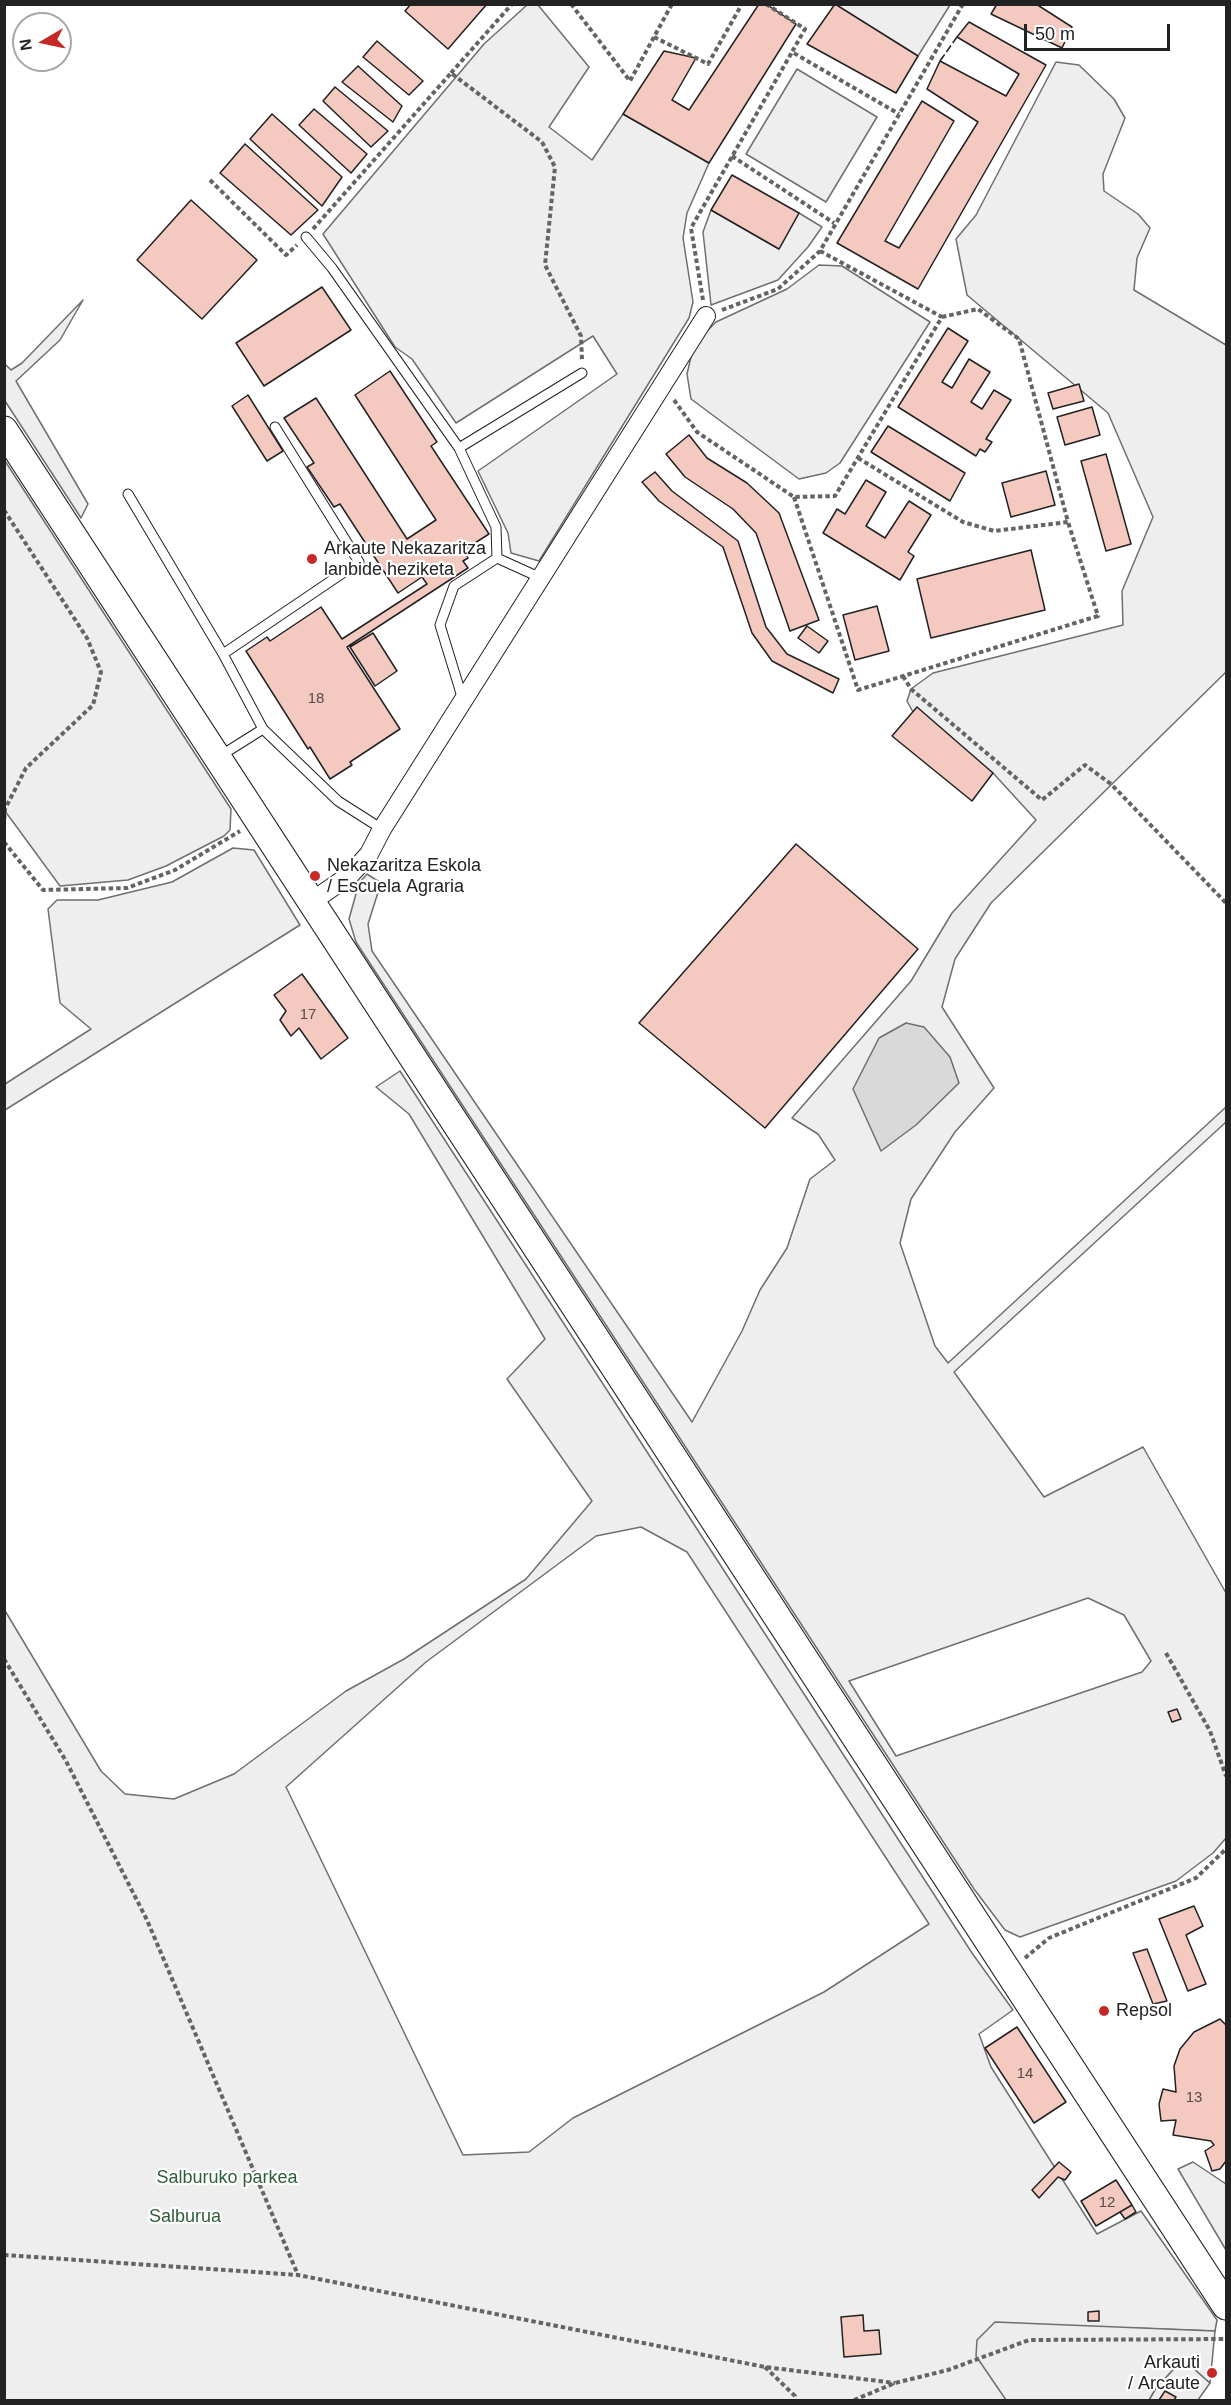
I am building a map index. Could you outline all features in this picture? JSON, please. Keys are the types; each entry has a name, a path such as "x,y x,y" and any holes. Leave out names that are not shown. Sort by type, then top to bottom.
{"main road":[{"path":"4,430 1227,2306"}],"street":[{"path":"311,902 350,875 369,854 382,829 464,703 706,316"}],"lane":[{"path":"306,237 332,268 459,448 496,527 497,558"},
{"path":"459,448 582,373"},
{"path":"223,654 358,562 275,427"},
{"path":"128,494 223,654 263,729 338,801 382,829"},
{"path":"497,558 541,578"},
{"path":"464,703 440,625 454,586 497,558"},
{"path":"218,758 263,729"}],"path":[{"path":"210,180 285,255 306,237 512,4"},
{"path":"571,4 630,81 672,4"},
{"path":"654,37 708,64 742,4"},
{"path":"766,4 805,29 691,228 706,316 778,289 820,251 834,223 963,4"},
{"path":"792,52 899,114"},
{"path":"451,73 542,142 555,167 545,265 581,336 582,373"},
{"path":"732,156 834,223"},
{"path":"794,497 858,690 1098,616 1068,522 1019,339 978,309 942,317 820,251"},
{"path":"662,384 697,432 794,497 835,496 942,317"},
{"path":"858,458 963,522 994,531 1068,522"},
{"path":"4,510 87,638 101,672 93,705 26,768 5,809 4,824"},
{"path":"903,676 910,690 1042,800 1085,765 1111,784 1227,903"},
{"path":"4,842 43,890 127,888 175,870 259,820"},
{"path":"1166,1653 1210,1731 1227,1776"},
{"path":"4,1659 66,1761 147,1920 298,2275"},
{"path":"1008,1972 1049,1938 1196,1878 1227,1849"},
{"path":"4,2255 298,2275 765,2367 895,2383"},
{"path":"854,2400 895,2383 948,2370 1029,2340 1227,2339"},
{"path":"765,2367 795,2398 803,2400"}],"green space":[{"path":"527,5 538,5 589,67 549,127 592,160 623,114 709,163 687,213 683,238 693,302 689,318 539,561 511,553 508,533 478,471 617,374 593,336 456,423 412,359 395,347 323,234 484,44"},
{"path":"835,5 950,5 918,56"},
{"path":"1056,62 1079,65 1114,99 1125,118 1103,174 1104,191 1138,214 1150,228 1137,258 1134,290 1226,345 1226,672 991,903 955,959 942,1007 994,1088 955,1132 911,1199 900,1243 935,1346 948,1363 1226,1107 1226,1122 954,1372 1044,1497 1143,1447 1226,1593 1226,1838 1213,1853 1176,1881 1020,1937 1005,1930 974,1889 356,942 349,919 359,883 367,874 381,883 368,924 372,951 692,1422 742,1331 760,1290 787,1248 810,1179 835,1160 818,1134 792,1118 911,981 952,913 1036,820 993,773 913,712 907,701 911,689 933,673 1123,625 1122,591 1153,517 1108,413 967,295 956,239 976,215","holes":["1088,1598 1124,1615 1151,1661 1142,1672 896,1756 849,1681"]},
{"path":"797,69 877,117 826,202 746,154"},
{"path":"711,210 779,249 799,213 822,227 808,247 778,280 711,305 703,232"},
{"path":"819,265 842,266 930,322 840,463 826,473 799,479 691,399 687,374 694,344 716,322 787,289"},
{"path":"83,300 60,340 16,381 88,504 81,518 5,401 4,363 11,370 22,363"},
{"path":"5,461 231,809 230,830 224,836 166,866 128,880 60,886 5,811"},
{"path":"233,848 254,850 300,925 5,1110 5,1084 91,1029 60,1003 48,909 57,900 98,900 172,882"},
{"name":"Salburua","path":"400,1071 972,1953 1013,2010 979,2034 991,2067 1097,2234 1141,2211 1217,2320 1215,2331 1134,2328 1112,2400 5,2400 4,1609 101,1771 125,1794 174,1799 234,1774 346,1691 404,1659 526,1579 592,1501 507,1379 545,1339 409,1114 376,1087","holes":["641,1527 687,1552 929,1924 824,1992 573,2118 529,2152 463,2155 286,1787 426,1662 596,1536"]},
{"path":"1193,2162 1226,2184 1226,2250 1178,2169"},
{"path":"1183,2359 1210,2383 1198,2400 1149,2400 1156,2388"}],"shaded area":[{"path":"906,1023 924,1027 950,1057 959,1083 916,1125 881,1151 853,1089 879,1038"},
{"path":"995,2322 1215,2331 1210,2383 1183,2359 1156,2388 1149,2400 1006,2400 976,2356 977,2340"}],"building":[{"path":"411,4 487,4 448,49 405,11"},
{"path":"759,4 766,4 796,24 709,163 623,114 664,51 696,58 672,100 689,110"},
{"path":"835,4 918,56 896,93 807,44"},
{"path":"997,4 1036,4 1072,27 1062,48 991,14"},
{"path":"969,22 1046,65 918,289 837,243 922,101 954,121 885,241 899,248 978,122 927,89 940,61 1006,96 1019,74 957,37"},
{"path":"377,41 423,81 409,95 363,57"},
{"path":"358,66 402,106 393,122 342,82"},
{"path":"335,87 388,131 371,147 323,101"},
{"path":"314,109 367,154 351,173 299,125"},
{"path":"272,114 342,177 322,206 250,139"},
{"path":"245,144 318,210 291,235 220,173"},
{"path":"732,175 799,213 779,249 711,210"},
{"path":"191,200 257,260 202,319 137,260"},
{"path":"322,287 351,330 264,386 236,343"},
{"path":"948,328 968,341 942,382 952,388 969,359 990,372 971,402 982,409 994,390 1011,400 986,439 992,442 985,452 980,449 976,456 898,407"},
{"path":"390,371 437,442 431,446 489,534 464,550 468,558 463,561 468,568 347,647 400,729 350,762 352,765 330,779 310,747 308,749 246,651 267,637 270,641 321,607 342,639 427,584 422,577 398,593 340,504 334,507 307,467 314,463 284,418 316,398 407,539 436,520 355,395"},
{"path":"1079,384 1084,401 1053,409 1048,393"},
{"path":"248,395 283,451 267,461 232,406"},
{"path":"1092,407 1100,435 1065,445 1057,417"},
{"path":"888,426 965,473 950,501 871,452"},
{"path":"689,435 707,458 747,483 779,513 819,620 790,631 756,533 733,509 685,477 666,454"},
{"path":"1106,454 1131,544 1106,551 1081,461"},
{"path":"1046,471 1055,505 1011,517 1002,483"},
{"path":"655,472 672,491 738,541 766,627 787,654 839,679 833,693 772,661 752,633 723,547 659,501 642,482"},
{"path":"866,480 886,492 866,526 885,538 909,501 931,515 908,552 914,556 900,580 823,533 837,509 845,514"},
{"path":"1031,550 1045,610 931,638 917,579"},
{"path":"877,606 889,651 855,660 843,615"},
{"path":"807,626 828,641 819,653 798,638"},
{"path":"373,633 397,671 375,686 350,647"},
{"path":"917,707 993,773 972,801 892,736"},
{"path":"796,844 918,949 765,1128 639,1023"},
{"path":"302,974 348,1038 321,1059 299,1028 291,1036 280,1020 286,1011 274,995"},
{"path":"1177,1709 1181,1719 1172,1722 1168,1712"},
{"path":"1194,1906 1203,1926 1186,1935 1206,1984 1188,1991 1159,1919"},
{"path":"1147,1949 1167,2001 1153,2004 1133,1953"},
{"path":"1220,2019 1226,2025 1226,2161 1220,2169 1212,2171 1205,2151 1214,2145 1211,2141 1173,2135 1176,2120 1161,2121 1159,2104 1163,2089 1176,2092 1174,2066 1180,2049 1194,2032"},
{"path":"1017,2027 1066,2102 1034,2123 985,2048"},
{"path":"1059,2162 1071,2172 1065,2180 1058,2177 1039,2198 1032,2190"},
{"path":"1116,2180 1132,2205 1096,2226 1081,2201"},
{"path":"1132,2205 1136,2212 1125,2219 1120,2212"},
{"path":"1099,2311 1099,2321 1088,2321 1088,2312"},
{"path":"863,2315 864,2331 879,2330 881,2354 844,2357 841,2317"},
{"path":"1165,2391 1176,2397 1174,2400 1159,2400"}],"fence":[{"path":"940,61 957,37"}],"place":[{"name":"Arkaute Nekazaritza lanbide heziketa","path":"312,559"},
{"name":"Nekazaritza Eskola / Escuela Agraria","path":"315,876"},
{"name":"Repsol","path":"1104,2011"},
{"name":"Arkauti / Arcaute","path":"1212,2373"}],"park label":[{"name":"Salburuko parkea","path":"227,2178"}]}
